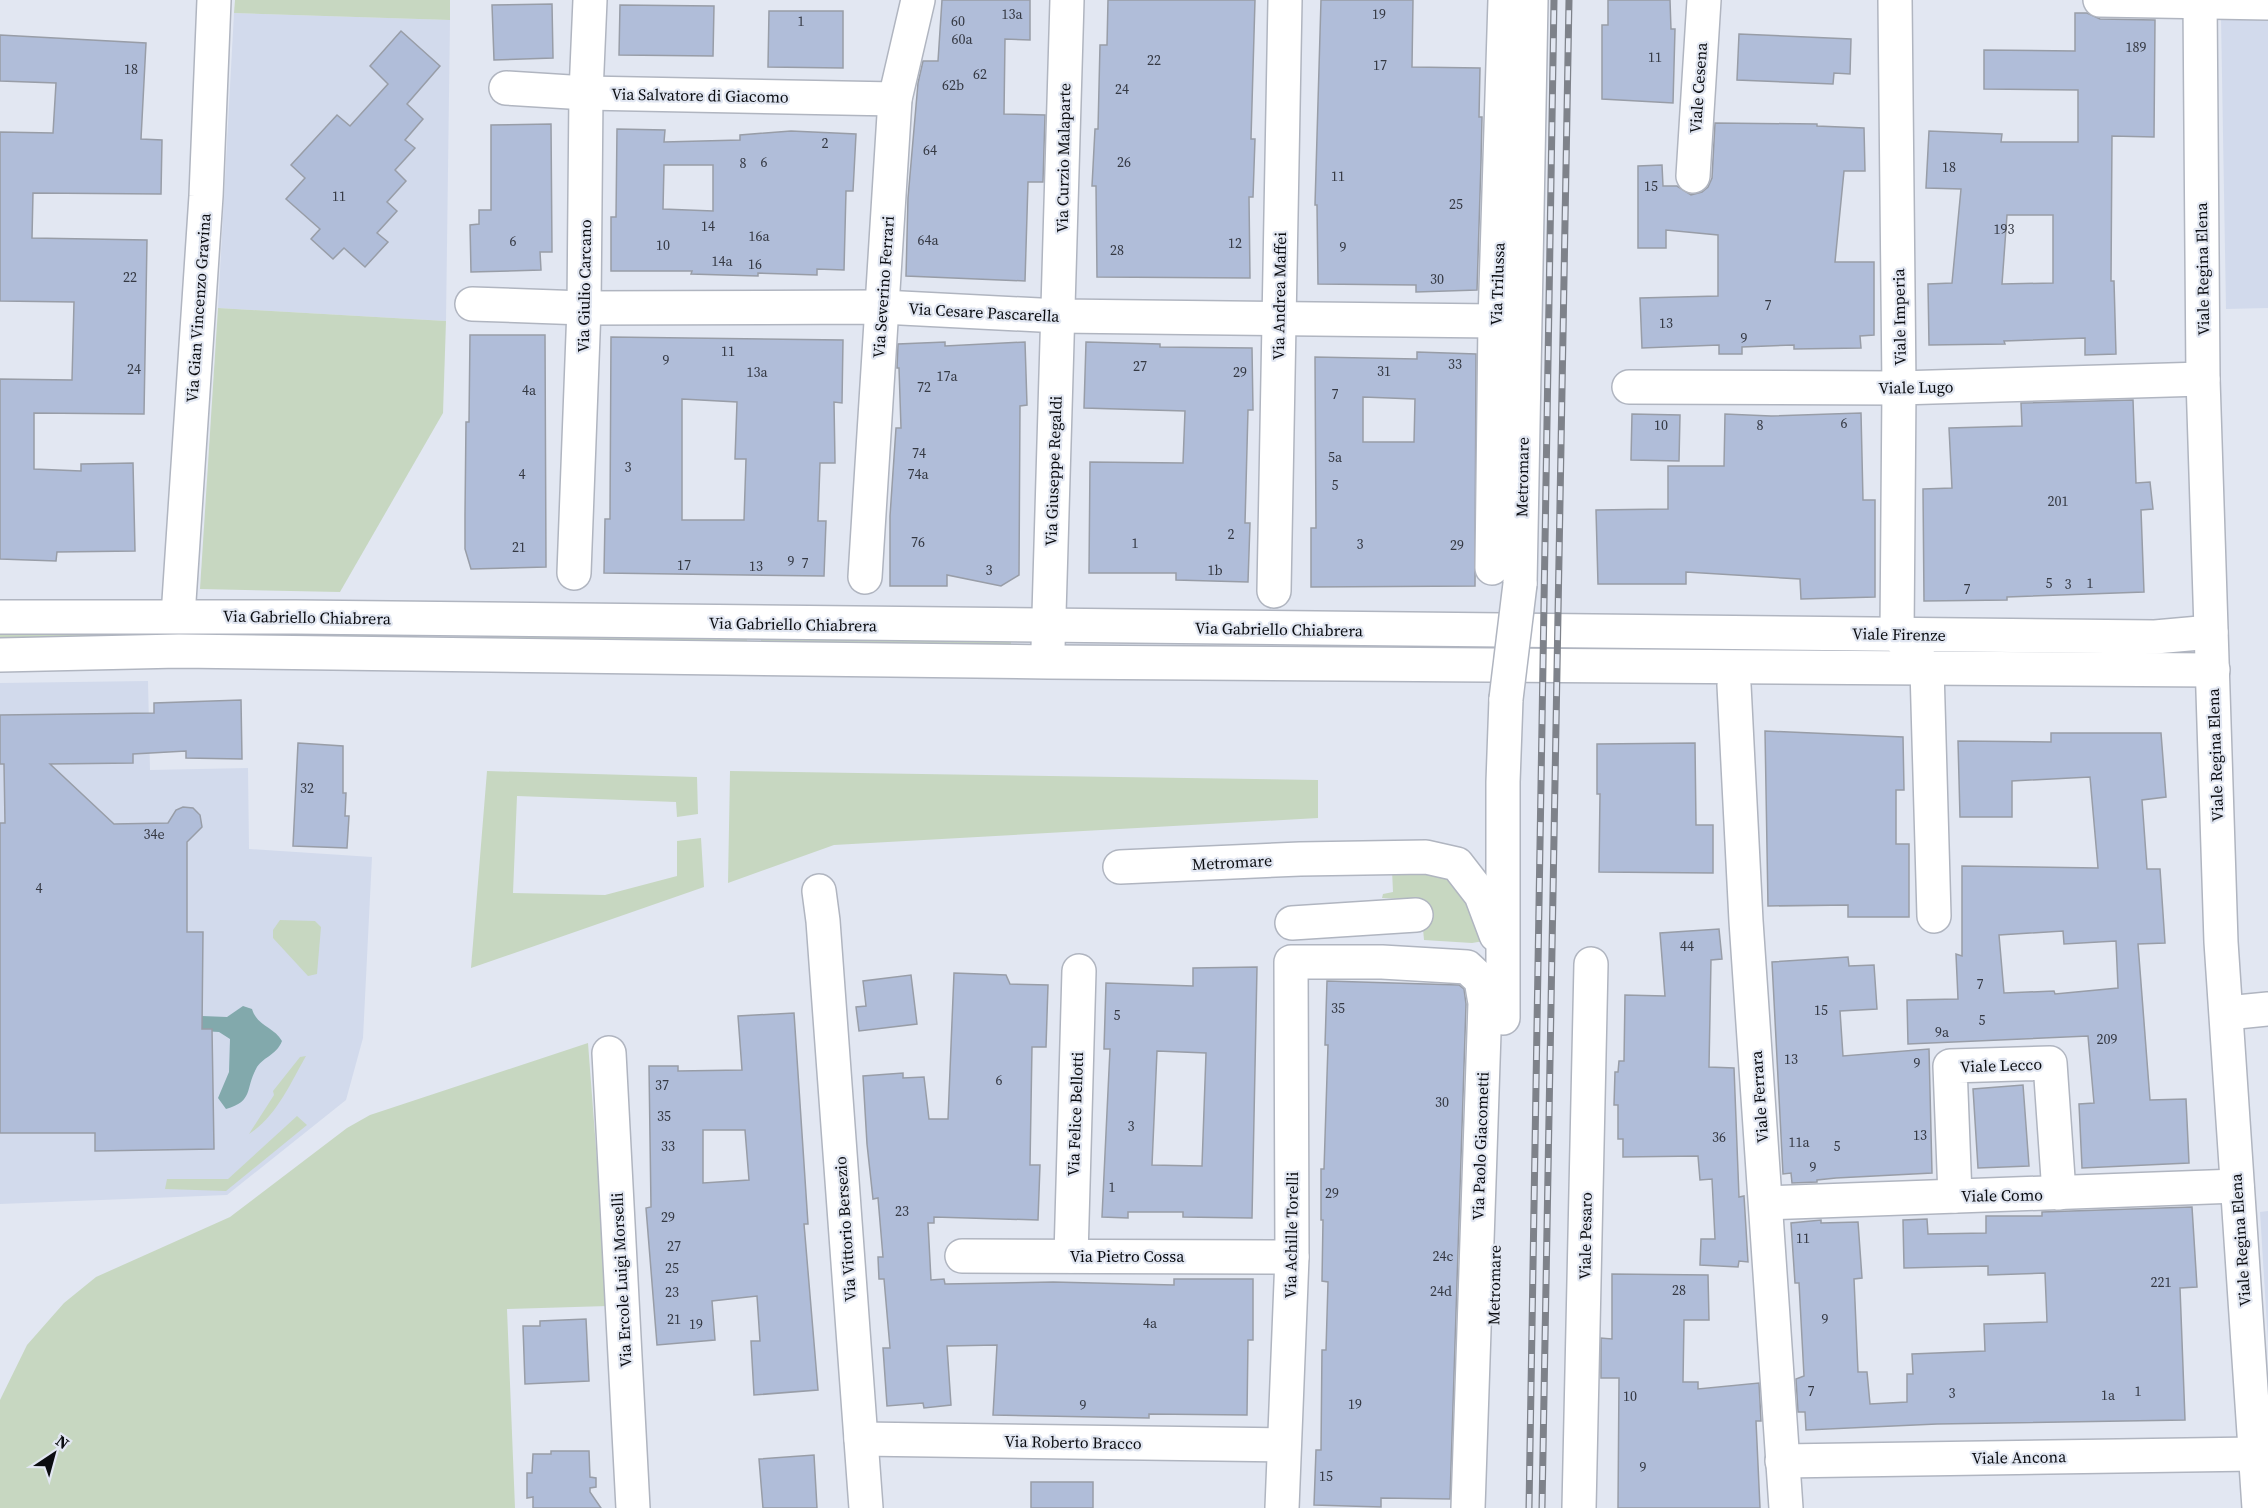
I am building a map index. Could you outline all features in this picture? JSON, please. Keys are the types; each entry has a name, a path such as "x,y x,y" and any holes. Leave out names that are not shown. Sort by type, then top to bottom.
{"street":[{"name":"Via Gian Vincenzo Gravina","path":"178,616 206,196 213,0"},
{"name":"Via Giulio Carcano","path":"574,573 584,308 586,93 590,0"},
{"name":"Via Severino Ferrari","path":"864,577 895,99 918,0"},
{"name":"Via Curzio Malaparte","path":"1059,316 1067,0"},
{"name":"Via Andrea Maffei","path":"1274,591 1285,0"},
{"name":"Via Trilussa","path":"1492,568 1495,321 1505,0"},
{"name":"Metromare","path":"1490,1508 1503,953 1503,782 1506,699 1520,584 1531,0"},
{"name":"Viale Cesena","path":"1693,176 1704,0"},
{"name":"Viale Imperia","path":"1895,0 1899,388 1897,634"},
{"path":"2100,0 2268,3"},
{"name":"Viale Regina Elena","path":"2200,1 2203,379 2221,942 2259,1508"},
{"name":"Via Salvatore di Giacomo","path":"506,88 586,93 895,99"},
{"name":"Via Cesare Pascarella","path":"472,304 584,308 882,307 1059,316 1495,321"},
{"name":"Via Giuseppe Regaldi","path":"1048,662 1059,316"},
{"name":"Viale Lugo","path":"1629,387 1899,388 2203,379"},
{"name":"Via Gabriello Chiabrera","path":"0,617 178,616 1586,632"},
{"path":"456,619 456,656"},
{"name":"Viale Firenze","path":"1586,632 2155,637 2211,632"},
{"path":"1897,634 1927,669 1934,916"},
{"name":"Via Gabriello Chiabrera","path":"0,655 178,651 456,656 1585,666"},
{"name":"Viale Firenze","path":"1585,666 2213,670"},
{"name":"Viale Ferrara","path":"1734,685 1746,921 1786,1508"},
{"name":"Metromare","path":"1120,867 1300,859 1426,857 1457,864 1481,895 1503,953"},
{"name":"Via Vittorio Bersezio","path":"819,891 866,1508"},
{"path":"1382,915 1382,962"},
{"path":"1292,923 1382,915 1416,915"},
{"name":"Via Paolo Giacometti","path":"1291,962 1382,962 1467,967 1481,980 1485,1004 1468,1508"},
{"name":"Via Achille Torelli","path":"1282,1508 1292,1257 1291,962"},
{"name":"Viale Pesaro","path":"1579,1508 1591,964"},
{"name":"Via Felice Bellotti","path":"1071,1256 1079,971"},
{"path":"2227,1013 2268,1009"},
{"name":"Via Ercole Luigi Morselli","path":"609,1053 633,1508"},
{"name":"Viale Lecco","path":"1955,1196 1950,1066 2050,1063 2059,1194"},
{"name":"Viale Como","path":"1767,1203 2237,1186"},
{"name":"Via Pietro Cossa","path":"962,1256 1292,1257"},
{"name":"Via Roberto Bracco","path":"861,1439 1284,1445"},
{"name":"Viale Ancona","path":"1782,1461 2255,1454"}],"shaded area":[{"path":"235,0 450,0 450,20 234,13"},
{"path":"234,13 450,20 446,321 218,308"},
{"path":"2268,16 2268,308 2226,309 2221,17"},
{"path":"218,308 446,321 443,413 340,592 200,589"},
{"path":"0,632 417,635 417,641 0,639"},
{"path":"485,635 747,637 747,643 485,641"},
{"path":"761,638 1011,641 1011,647 761,644"},
{"path":"1428,645 1874,648 1874,654 1429,651"},
{"path":"148,681 150,770 248,768 249,849 372,857 363,1038 346,1100 227,1195 0,1204 0,683"},
{"path":"487,771 697,777 698,814 677,817 676,802 517,796 513,893 605,895 677,876 677,841 701,838 704,887 471,968"},
{"path":"730,771 1318,780 1318,818 834,845 728,883"},
{"path":"1392,870 1441,871 1458,884 1484,941 1472,943 1424,940 1421,906 1385,912 1386,899 1404,899 1382,898 1383,894 1393,892"},
{"path":"280,920 315,921 321,927 317,974 308,976 273,938 273,930"},
{"path":"243,1006 252,1009 254,1015 275,1032 282,1041 276,1050 259,1065 245,1098 235,1106 226,1109 218,1098 229,1072 230,1039 219,1032 151,1028 177,1015 227,1017"},
{"path":"588,1043 608,1306 507,1309 515,1508 0,1508 0,1400 27,1345 64,1303 96,1277 230,1217 347,1128 370,1115"},
{"path":"306,1056 275,1109 259,1127 249,1134 274,1095 273,1091 300,1057"},
{"path":"297,1116 307,1125 226,1191 165,1189 167,1179 228,1179"},
{"path":"2268,1211 2268,1342 2260,1212"}],"building":[{"path":"942,0 1030,0 1030,40 1005,39 1004,114 1045,115 1043,182 1028,182 1025,281 906,276 908,198 918,83 923,61 938,61"},
{"path":"1108,0 1255,0 1251,139 1255,139 1253,197 1249,197 1250,278 1097,277 1096,186 1092,186 1095,129 1098,129 1100,45 1107,45"},
{"path":"1321,0 1413,0 1412,67 1480,68 1479,117 1482,117 1477,290 1416,292 1416,285 1318,284 1317,205 1315,205"},
{"path":"1608,0 1670,0 1671,29 1675,29 1673,103 1602,99 1602,25 1608,25"},
{"path":"552,4 553,58 494,60 492,5"},
{"path":"620,5 714,6 713,56 619,55"},
{"path":"769,11 843,11 843,68 768,67"},
{"path":"2075,13 2087,13 2100,19 2155,20 2154,137 2112,136 2111,281 2114,281 2116,354 2085,355 2085,338 2004,341 2005,344 1929,345 1928,284 1952,283 1961,189 1926,188 1929,131 2002,134 2001,142 2078,142 2078,90 1984,89 1984,50 2075,51","holes":["2007,215 2053,215 2053,283 2002,284"]},
{"path":"401,31 440,66 407,104 423,119 405,140 415,148 395,170 406,181 387,202 397,211 377,233 388,242 365,267 344,248 333,259 311,239 320,229 286,199 305,178 291,165 337,115 350,126 388,84 370,66"},
{"path":"1739,34 1851,39 1850,74 1834,73 1833,84 1737,80"},
{"path":"0,35 146,43 141,139 162,140 161,194 33,193 32,238 147,240 144,414 34,413 34,469 81,471 81,464 133,463 135,551 57,552 56,561 0,559 0,379 72,380 74,302 0,301 0,132 53,133 56,83 0,81"},
{"path":"1715,123 1817,124 1817,126 1864,128 1865,171 1844,171 1835,262 1874,262 1874,335 1860,336 1861,348 1794,349 1794,345 1742,347 1742,354 1719,354 1719,345 1642,348 1640,298 1718,296 1718,235 1666,230 1666,248 1638,248 1638,166 1662,165 1663,186 1677,186 1691,195 1702,192 1708,187 1712,178"},
{"path":"551,124 552,252 540,252 541,270 471,272 470,225 479,224 479,210 491,210 491,125"},
{"path":"617,129 665,130 664,142 740,140 740,135 791,131 856,134 853,191 846,191 844,270 817,269 817,275 758,273 758,276 691,274 692,271 611,271 611,217 616,217","holes":["664,165 713,165 713,211 663,209"]},
{"path":"470,335 545,335 546,567 471,569 465,549 466,422 469,422"},
{"path":"611,337 843,340 842,403 834,402 835,463 820,463 818,521 826,521 824,576 604,573 605,519 610,519","holes":["682,399 737,402 735,459 746,459 744,520 682,520"]},
{"path":"945,342 945,346 1025,342 1027,405 1020,406 1019,575 1001,586 947,575 947,586 890,586 890,516 896,428 901,428 899,368 897,368 898,344"},
{"path":"1086,342 1160,344 1160,347 1252,348 1253,410 1248,410 1245,523 1250,523 1248,582 1176,580 1176,573 1089,573 1090,462 1183,463 1185,411 1084,408"},
{"path":"1417,352 1476,354 1475,586 1311,587 1311,528 1316,528 1315,357 1417,359","holes":["1363,397 1415,399 1414,442 1363,442"]},
{"path":"2133,400 2136,483 2150,482 2153,509 2141,510 2144,592 2007,597 2007,600 1924,601 1923,489 1952,488 1949,428 2022,426 2021,403"},
{"path":"1861,413 1863,500 1875,500 1875,597 1801,599 1800,579 1686,572 1686,584 1598,584 1596,510 1668,509 1668,466 1724,466 1725,414 1771,416"},
{"path":"1632,414 1680,415 1679,461 1631,460"},
{"path":"241,700 242,759 186,758 186,751 133,754 133,763 50,764 114,824 168,823 176,810 183,807 193,808 200,815 202,827 187,842 187,932 203,932 202,1029 212,1029 214,1149 95,1151 95,1133 0,1133 0,823 5,823 4,764 0,764 0,715 154,713 154,703"},
{"path":"1765,731 1903,737 1904,790 1896,790 1896,844 1909,844 1909,917 1848,917 1848,905 1768,906"},
{"path":"2051,733 2161,733 2166,797 2142,800 2147,869 2160,869 2165,943 2138,944 2150,1100 2186,1099 2189,1163 2082,1168 2079,1104 2094,1103 2088,1036 1908,1044 1907,1000 1958,999 1956,954 1962,956 1962,866 2098,868 2090,777 2012,781 2012,817 1960,817 1958,741 2051,742","holes":["2063,931 2064,944 2116,941 2118,988 2055,994 2054,991 2004,993 1999,935"]},
{"path":"298,743 343,746 343,793 346,793 345,816 349,816 347,848 293,846"},
{"path":"1695,743 1696,825 1713,825 1713,873 1599,872 1600,794 1597,794 1597,744"},
{"path":"1719,929 1722,959 1711,960 1709,1067 1734,1068 1739,1197 1744,1196 1748,1262 1739,1261 1738,1267 1700,1265 1701,1239 1715,1239 1712,1179 1700,1180 1698,1156 1623,1157 1623,1139 1618,1139 1618,1105 1614,1105 1615,1072 1618,1072 1619,1061 1624,1061 1625,995 1665,996 1660,933"},
{"path":"1848,957 1849,966 1874,965 1877,1009 1840,1011 1843,1056 1929,1049 1932,1173 1836,1178 1817,1180 1817,1182 1792,1183 1791,1173 1783,1174 1772,962"},
{"path":"1257,967 1252,1218 1183,1217 1183,1212 1128,1212 1128,1218 1102,1217 1110,1049 1104,1049 1106,983 1193,986 1193,968","holes":["1157,1051 1206,1053 1202,1166 1152,1165"]},
{"path":"954,973 1006,975 1010,984 1048,985 1046,1047 1032,1047 1030,1165 1040,1165 1038,1220 934,1217 934,1223 928,1223 931,1280 944,1279 945,1284 1053,1282 1174,1285 1174,1279 1253,1279 1253,1340 1248,1340 1247,1415 1149,1414 1149,1418 993,1415 997,1345 947,1346 951,1405 924,1408 923,1403 887,1406 883,1348 890,1348 884,1279 879,1279 878,1257 883,1257 878,1198 873,1199 863,1076 903,1073 903,1078 924,1077 929,1119 948,1119"},
{"path":"911,975 917,1024 859,1031 856,1007 866,1006 863,981"},
{"path":"1327,981 1459,985 1464,989 1466,1004 1450,1499 1381,1498 1381,1507 1314,1505 1316,1450 1321,1450 1322,1350 1326,1350 1328,1282 1322,1281 1323,1220 1321,1220 1321,1169 1324,1169 1328,1045 1325,1045"},
{"path":"794,1013 808,1224 804,1224 818,1390 754,1395 751,1341 760,1341 757,1296 712,1301 715,1340 657,1345 646,1208 651,1207 649,1066 678,1066 678,1071 742,1070 738,1016","holes":["703,1130 745,1130 749,1180 703,1183"]},
{"path":"2023,1085 2029,1166 1978,1168 1973,1089"},
{"path":"2192,1207 2197,1287 2180,1288 2185,1420 1937,1424 1806,1430 1805,1412 1798,1412 1796,1379 1804,1376 1799,1283 1795,1283 1791,1223 1821,1220 1821,1223 1858,1222 1862,1278 1854,1279 1858,1372 1867,1372 1870,1404 1907,1402 1907,1374 1913,1374 1912,1354 1985,1351 1984,1324 2047,1322 2045,1273 1988,1275 1988,1266 1904,1268 1903,1220 1927,1219 1928,1234 1986,1233 1986,1216 2042,1216 2042,1212"},
{"path":"1612,1274 1708,1275 1709,1320 1684,1320 1683,1382 1698,1382 1698,1389 1759,1383 1761,1421 1756,1421 1760,1508 1618,1508 1619,1378 1601,1378 1601,1338 1612,1339"},
{"path":"586,1319 589,1381 525,1384 523,1326 540,1326 540,1321"},
{"path":"551,1451 589,1451 590,1477 596,1478 596,1487 590,1488 590,1492 601,1508 533,1508 533,1497 527,1498 527,1473 532,1473 533,1454 551,1454"},
{"path":"814,1455 817,1508 763,1508 759,1459"},
{"path":"1031,1482 1093,1482 1093,1508 1031,1508"}],"railway":[{"path":"1529,1508 1554,0"},
{"path":"1542,1508 1569,0"}]}
